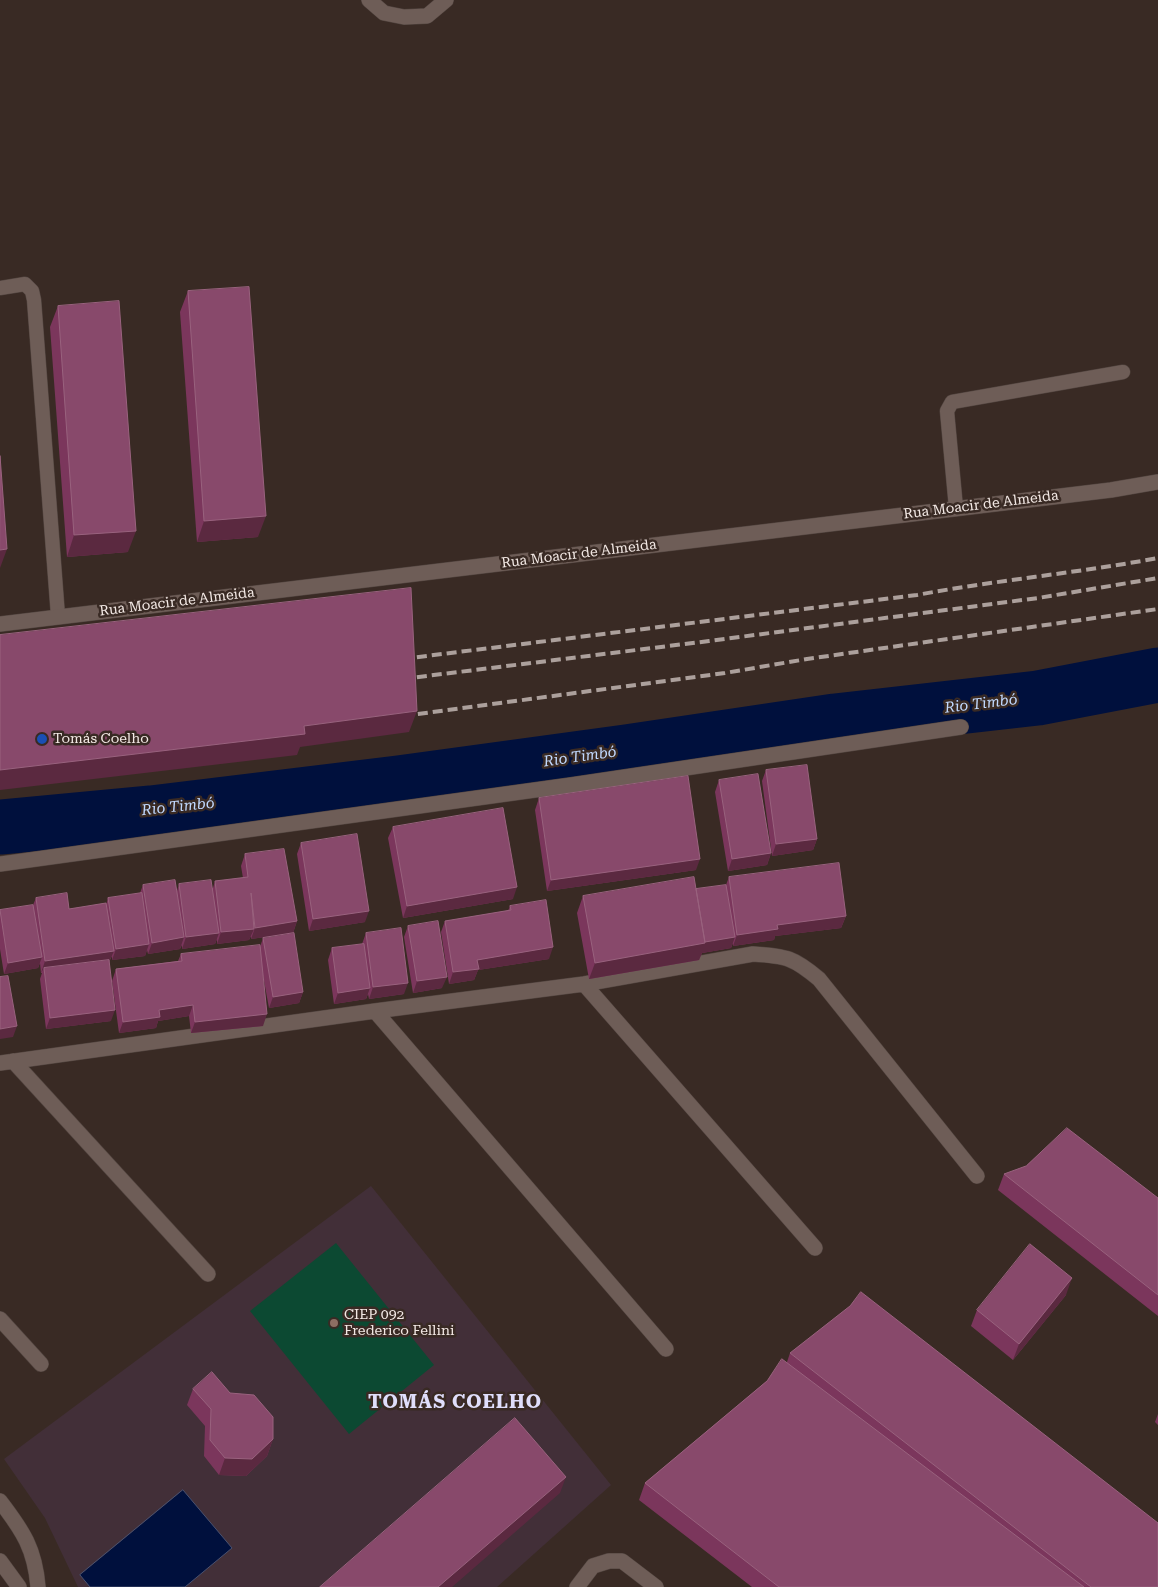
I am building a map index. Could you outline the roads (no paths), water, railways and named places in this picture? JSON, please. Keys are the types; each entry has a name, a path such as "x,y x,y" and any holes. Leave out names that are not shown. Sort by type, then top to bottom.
{"street":[{"path":"370,0 384,13 404,17 427,16 446,0"},
{"name":"Rua Moacir de Almeida","path":"0,624 1111,490 1158,482"},
{"path":"0,864 571,785 961,726"},
{"path":"7,1062 584,984 754,954 777,955 798,962 819,979 977,1176"},
{"path":"584,984 814,1248"},
{"path":"375,1011 666,1348"},
{"path":"7,1062 208,1274"},
{"path":"0,1319 41,1364"},
{"path":"0,1501 17,1523 30,1547 36,1567 38,1587"},
{"path":"0,1561 19,1587"},
{"path":"578,1587 593,1566 609,1561 622,1561 656,1587"}],"lane":[{"path":"0,288 24,284 32,291 34,300 58,616"},
{"path":"956,508 947,412 952,402 1123,372"}],"water":[{"path":"183,1490 232,1548 185,1587 90,1587 80,1575"}],"waterway":[{"name":"Rio Timbó","path":"0,827 151,813 398,783 835,721 1038,698 1158,675"}],"railway":[{"path":"402,659 917,595 1158,558"},
{"path":"402,679 1038,598 1158,578"},
{"path":"403,716 725,673 807,659 1158,609"}],"place":[{"name":"Tomás Coelho","path":"42,739"},
{"name":"CIEP 092 Frederico Fellini","path":"334,1323"}],"district":[{"name":"TOMÁS COELHO","path":"455,1402"}]}
